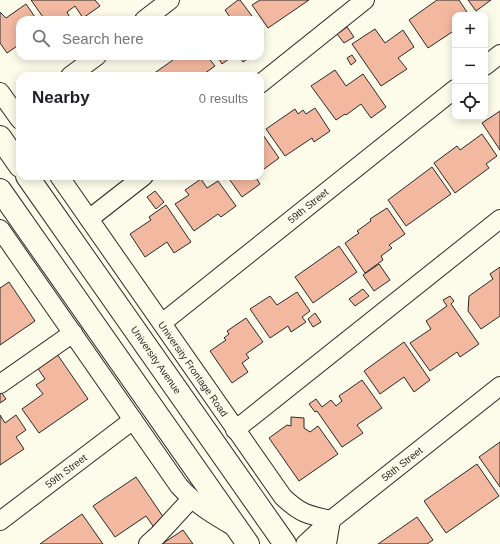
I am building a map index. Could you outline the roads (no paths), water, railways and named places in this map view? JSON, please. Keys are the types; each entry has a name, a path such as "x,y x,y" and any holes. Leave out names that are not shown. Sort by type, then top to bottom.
{"main road":[{"path":"0,137 16,160"},
{"name":"University Avenue","path":"30,180 285,544"},
{"path":"0,190 242,536"}],"street":[{"path":"149,16 170,0"},
{"path":"264,81 366,0"},
{"path":"488,64 500,54"},
{"path":"75,72 92,60"},
{"path":"0,92 16,113"},
{"name":"59th Street","path":"162,323 452,92"},
{"name":"University Frontage Road","path":"62,180 283,497 294,507 307,515 332,520"},
{"path":"89,219 139,180"},
{"path":"262,511 239,436 500,219"},
{"path":"1,230 179,486 191,499 242,536"},
{"path":"0,384 73,333"},
{"name":"58th Street","path":"305,544 332,520 500,386"},
{"name":"59th Street","path":"0,521 133,420"},
{"path":"148,544 158,536 191,499"},
{"path":"327,544 332,520"}]}
